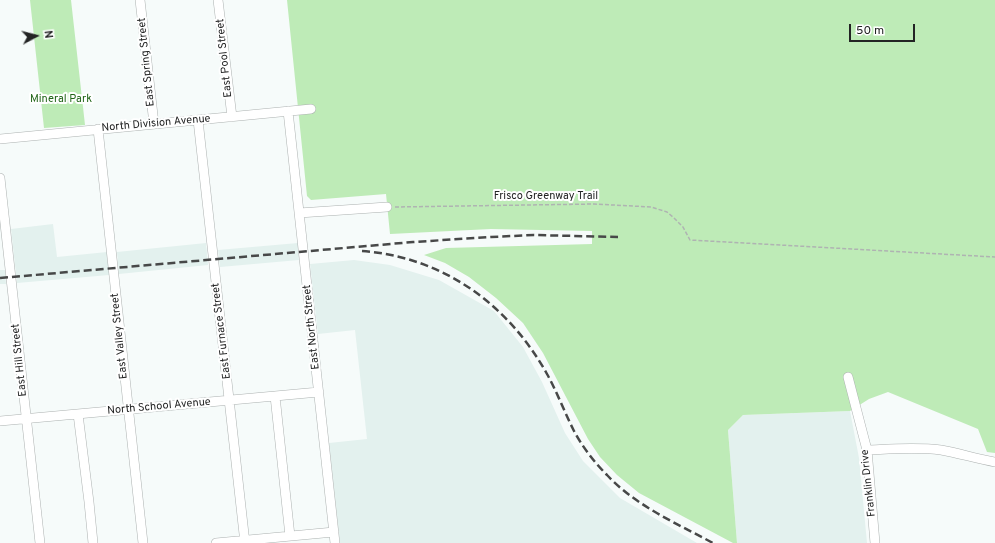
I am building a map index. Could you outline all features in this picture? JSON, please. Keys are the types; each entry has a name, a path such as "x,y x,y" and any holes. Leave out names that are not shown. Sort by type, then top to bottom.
{"street":[{"name":"East Spring Street","path":"140,0 154,124"},
{"name":"East Pool Street","path":"218,0 232,117"},
{"name":"North Division Avenue","path":"0,139 311,109"},
{"name":"East North Street","path":"288,111 335,543"},
{"name":"East Furnace Street","path":"198,120 245,542"},
{"name":"East Valley Street","path":"98,129 143,543"},
{"name":"East Hill Street","path":"0,178 40,543"},
{"path":"299,213 387,207"},
{"name":"Franklin Drive","path":"848,377 867,450 875,543"},
{"name":"North School Avenue","path":"0,421 319,392"},
{"path":"275,396 290,536"},
{"path":"78,414 93,543"},
{"path":"867,450 894,448 926,449 955,453 995,462"},
{"path":"216,543 245,542 334,532"}],"path":[{"name":"Frisco Greenway Trail","path":"387,207 587,204 651,207 667,212 683,226 690,240 995,257"}],"shaded area":[{"path":"53,224 57,257 107,252 109,275 17,283 11,229"},
{"path":"206,243 208,265 119,274 117,252"},
{"path":"298,243 299,260 220,267 218,250"},
{"path":"354,260 390,265 439,280 494,311 523,347 542,382 565,433 583,461 620,498 697,543 340,543 329,443 367,439 355,330 318,334 310,264"},
{"path":"0,270 5,270 6,284 0,284"},
{"path":"850,411 859,458 867,543 737,543 728,430 743,415"}],"green space":[{"name":"Mineral Park","path":"30,0 71,0 85,125 44,128"},
{"path":"287,0 995,0 995,453 987,452 978,429 888,392 869,399 850,411 743,415 728,430 737,543 733,543 639,493 617,475 600,457 588,439 543,353 523,323 496,298 469,277 445,263 424,255 446,248 592,244 592,231 491,229 390,234 386,194 311,200 307,196"}],"railway":[{"path":"0,278 413,242 534,235 618,237"},
{"path":"362,251 392,255 420,263 446,274 470,288 493,306 513,326 531,349 551,381 576,435 602,470 618,486 644,505 713,543"}]}
